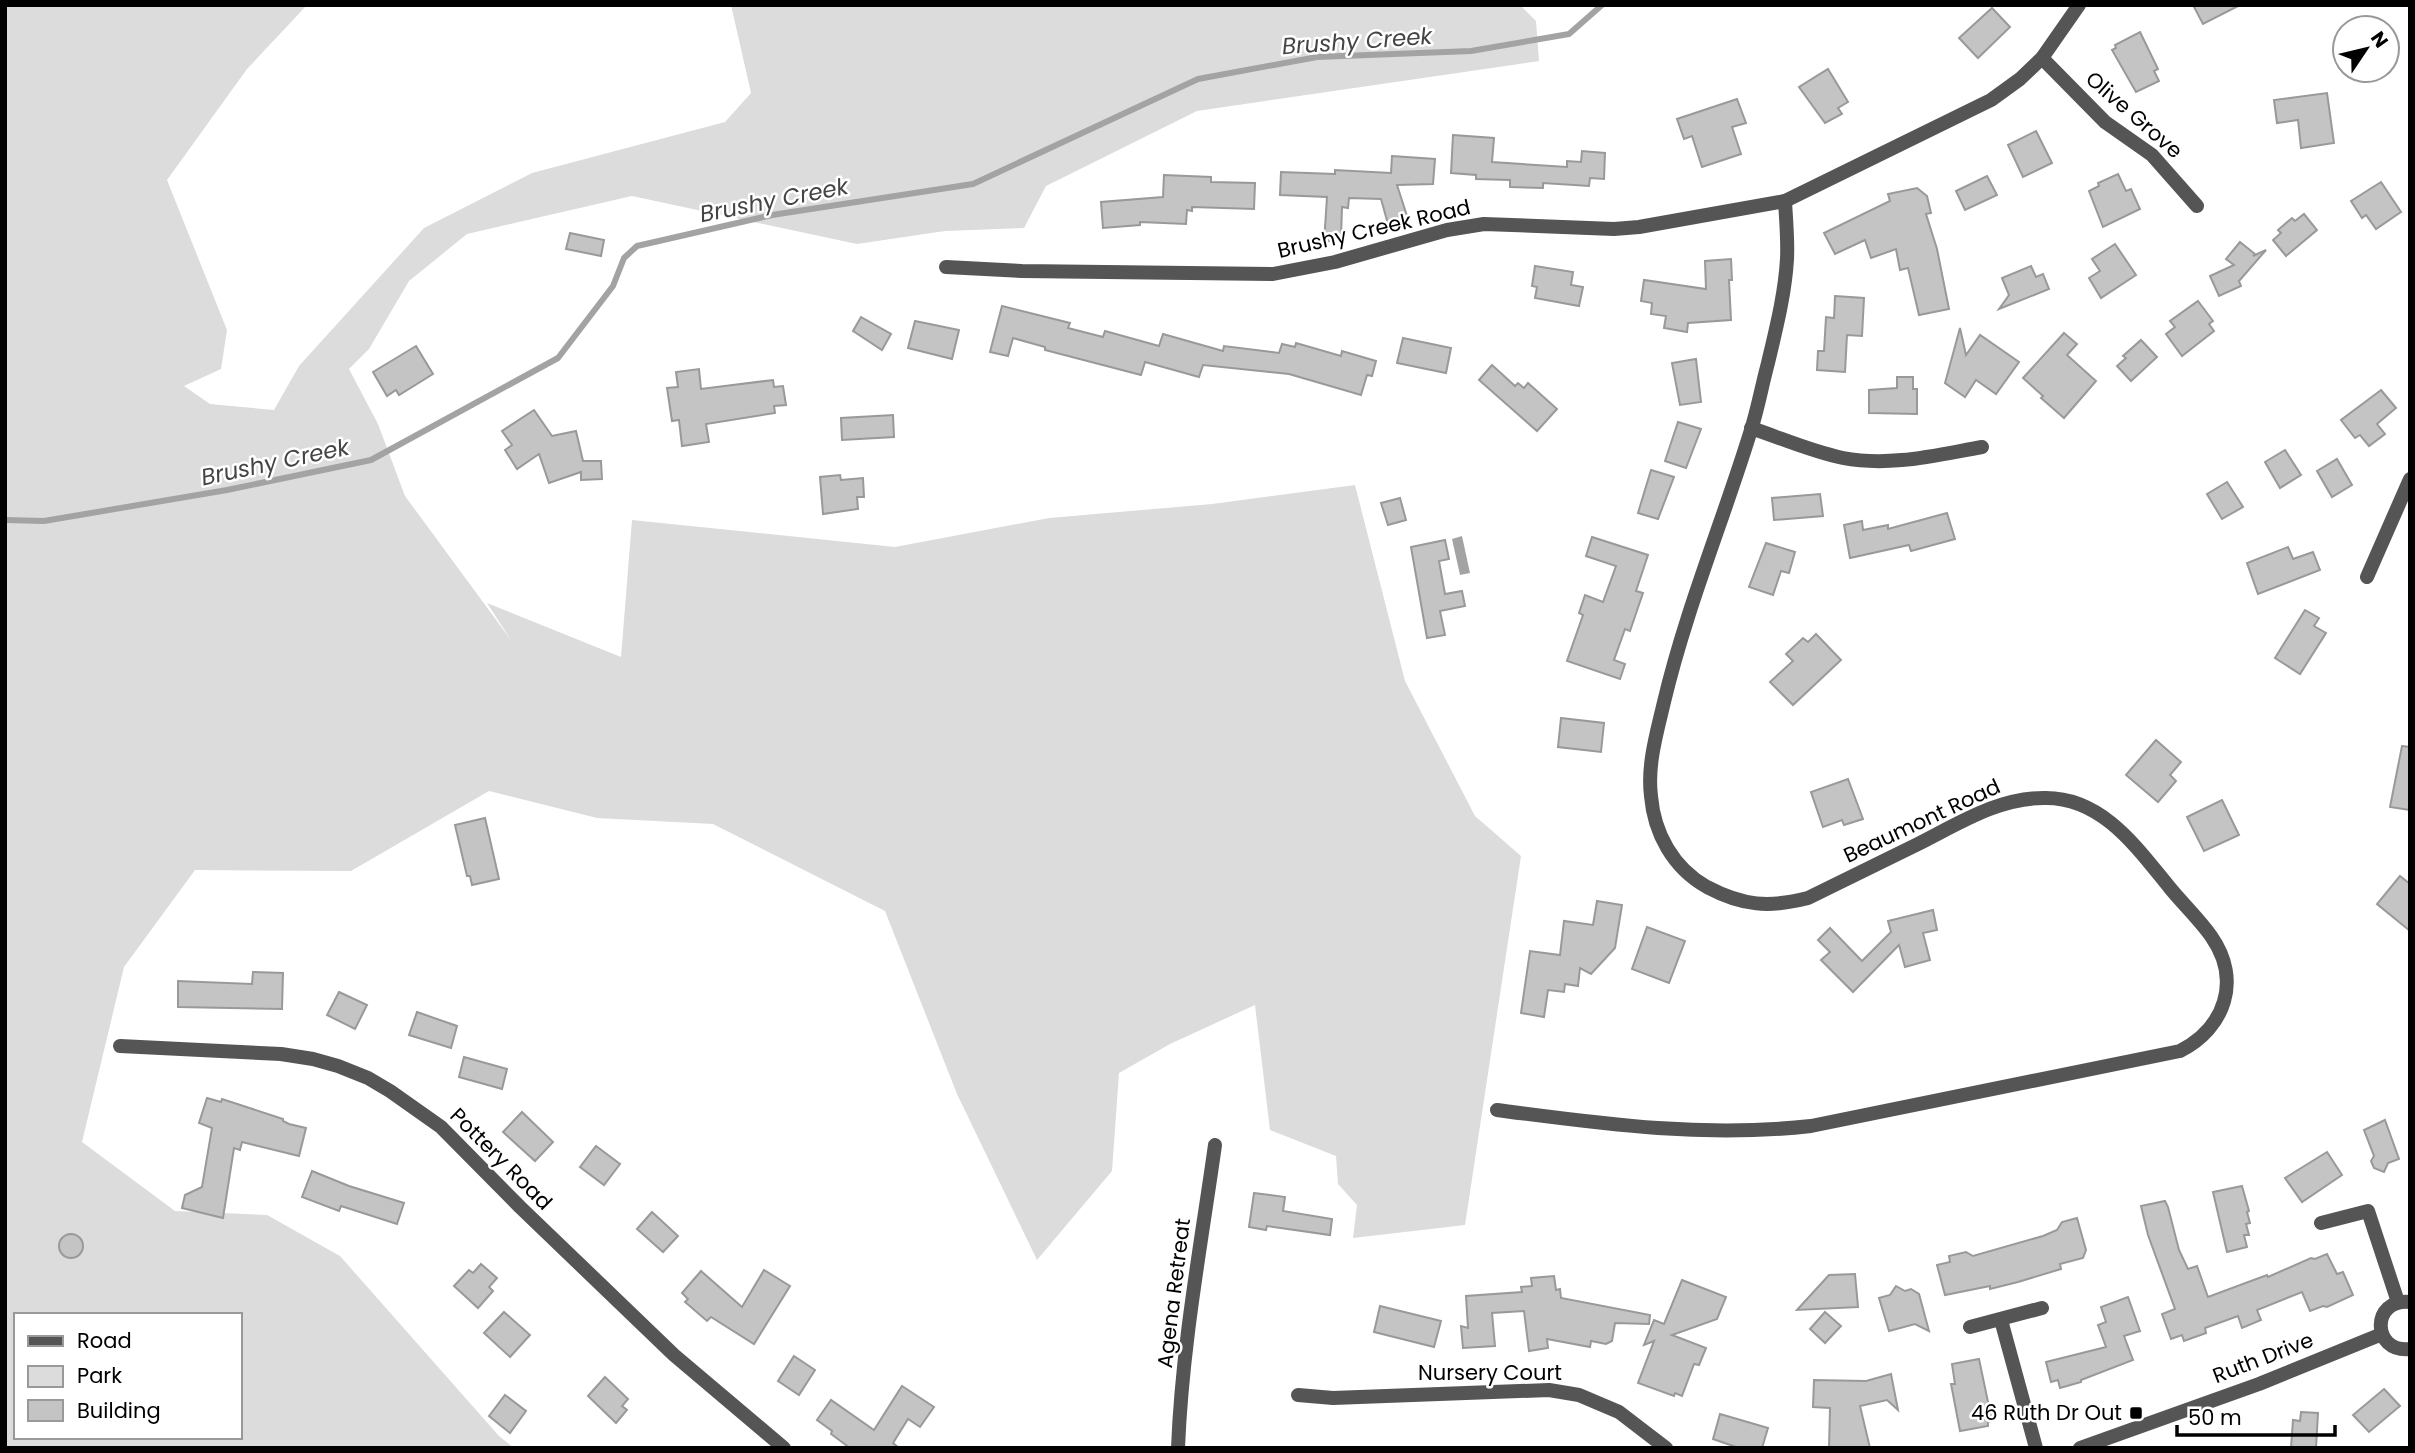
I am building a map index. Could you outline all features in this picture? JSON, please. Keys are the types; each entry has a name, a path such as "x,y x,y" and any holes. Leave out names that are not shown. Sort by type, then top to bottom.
{"street":[{"name":"Brushy Creek Road","path":"946,267 1022,271 1273,274 1335,262 1465,226 1504,223 1627,228 1785,201 1992,100 2042,58 2079,5"},
{"name":"Olive Grove","path":"2042,58 2105,122 2165,167 2197,206"},
{"name":"Beaumont Road","path":"1497,1110 1630,1128 1700,1132 1769,1131 1811,1126 2180,1051 2206,1034 2217,1021 2224,1006 2224,966 2212,937 2115,825 2094,810 2071,800 2047,797 2003,803 1808,898 1783,904 1759,905 1736,900 1695,880 1680,867 1667,849 1655,823 1650,794 1651,767 1677,650 1751,428 1779,316 1787,259 1785,201"},
{"path":"1751,428 1842,458 1868,461 1911,460 1982,447"},
{"path":"2367,577 2410,479"},
{"name":"Pottery Road","path":"120,1046 281,1054 313,1059 368,1078 390,1091 441,1127 674,1355 784,1448"},
{"name":"Agena Retreat","path":"1178,1448 1189,1334 1215,1145"},
{"path":"2321,1223 2368,1211 2404,1302 2385,1311 2381,1318 2382,1334 2392,1346 2410,1349"},
{"path":"1970,1327 2042,1308"},
{"path":"2001,1320 2036,1448"},
{"name":"Ruth Drive","path":"2080,1448 2259,1384 2382,1334"},
{"name":"Nursery Court","path":"1298,1395 1333,1398 1549,1390 1578,1395 1619,1412 1666,1448"}],"green space":[{"path":"5,5 307,5 247,69 167,180 227,330 221,369 184,386 210,404 274,410 299,366 424,228 532,173 725,122 751,93 731,5 1520,5 1536,21 1539,61 1197,111 1046,186 1024,228 945,231 857,244 632,196 467,234 409,281 369,349 349,369 378,424 405,496 511,640 487,603 621,657 632,520 895,547 1049,518 1212,504 1355,485 1405,681 1475,816 1521,856 1465,1225 1353,1238 1357,1205 1338,1184 1336,1156 1270,1130 1255,1005 1170,1044 1119,1073 1112,1171 1037,1260 957,1094 885,911 713,824 597,818 489,791 351,871 195,870 124,967 82,1142 175,1211 267,1215 340,1256 499,1436 514,1448 5,1448"}],"shaded area":[{"path":"1462,536 1470,573 1460,575 1452,539"}],"building":[{"path":"2193,5 2240,5 2203,24"},
{"path":"1992,8 2010,27 1978,58 1959,38"},
{"path":"2140,32 2158,69 2154,71 2159,81 2136,92 2112,50 2116,48 2115,45"},
{"path":"1828,69 1848,102 1838,108 1842,114 1825,123 1799,87"},
{"path":"2327,93 2334,143 2301,148 2298,120 2277,123 2274,100"},
{"path":"1737,99 1746,123 1732,127 1741,154 1702,167 1692,136 1684,139 1677,119"},
{"path":"2036,131 2052,163 2023,177 2008,145"},
{"path":"1453,135 1494,138 1492,162 1567,167 1567,161 1581,162 1582,151 1605,153 1604,179 1590,178 1589,186 1543,183 1543,188 1510,187 1510,180 1476,179 1476,175 1451,173"},
{"path":"1392,156 1435,159 1433,184 1397,185 1407,216 1388,224 1381,199 1349,198 1348,208 1342,207 1341,237 1324,243 1327,197 1280,195 1281,172 1335,174 1335,170 1391,173"},
{"path":"2118,174 2126,191 2131,189 2140,209 2103,227 2089,191 2099,186 2098,183"},
{"path":"1164,175 1211,177 1211,182 1255,183 1254,209 1192,207 1192,211 1187,210 1186,224 1140,222 1140,225 1103,228 1101,202 1163,197"},
{"path":"1987,176 1997,195 1965,210 1956,191"},
{"path":"2381,182 2401,212 2376,229 2366,215 2362,218 2351,201"},
{"path":"1917,188 1927,196 1931,213 1926,214 1937,249 1949,309 1919,315 1908,268 1900,270 1896,249 1871,258 1865,240 1835,254 1824,233 1890,201 1888,194"},
{"path":"2304,214 2317,230 2286,256 2273,240 2281,233 2278,230 2292,218 2295,221"},
{"path":"570,233 604,240 601,256 566,249"},
{"path":"2240,242 2255,254 2253,256 2266,250 2239,281 2241,286 2219,296 2210,276 2234,265 2226,259"},
{"path":"2115,244 2136,275 2101,298 2089,278 2100,271 2092,259"},
{"path":"1731,259 1731,320 1688,323 1687,332 1664,328 1666,316 1651,314 1652,303 1641,301 1644,280 1706,289 1705,261"},
{"path":"1535,266 1573,272 1571,285 1583,287 1579,306 1535,298 1537,287 1532,286"},
{"path":"2031,266 2036,277 2043,274 2049,289 1999,309 2009,295 2002,278"},
{"path":"1835,296 1864,298 1862,336 1847,335 1845,372 1817,370 1818,351 1824,351 1826,317 1834,318"},
{"path":"2198,301 2213,321 2209,324 2214,331 2182,356 2166,334 2175,327 2170,321"},
{"path":"1002,306 1070,323 1068,328 1103,337 1105,331 1159,346 1163,334 1223,351 1224,346 1279,353 1282,344 1295,347 1296,343 1341,356 1342,351 1376,361 1372,376 1367,375 1361,395 1289,374 1203,365 1199,377 1145,362 1141,375 1045,350 1045,347 1013,338 1008,356 990,352"},
{"path":"861,317 891,334 882,350 853,331"},
{"path":"915,321 959,330 952,359 908,348"},
{"path":"1960,328 1966,355 1980,335 2019,362 1996,394 1976,380 1965,397 1945,383"},
{"path":"2064,333 2077,344 2067,355 2096,381 2064,418 2023,378"},
{"path":"1403,338 1451,348 1446,373 1397,363"},
{"path":"2141,340 2157,357 2131,381 2117,366 2126,358 2123,356"},
{"path":"416,346 433,374 399,395 396,390 387,396 373,372"},
{"path":"1696,359 1701,402 1680,405 1672,363"},
{"path":"1492,365 1515,386 1518,383 1524,388 1528,383 1557,409 1537,431 1479,380"},
{"path":"699,369 701,389 773,380 774,387 783,386 786,405 774,406 775,413 706,424 709,442 682,446 679,420 672,421 667,388 678,387 676,372"},
{"path":"1897,377 1913,377 1913,389 1917,389 1917,414 1869,413 1869,390 1897,388"},
{"path":"2381,390 2396,408 2377,424 2385,434 2369,446 2360,435 2355,438 2341,420"},
{"path":"534,410 552,436 576,431 583,461 601,461 602,479 581,480 581,472 549,483 539,454 517,469 505,450 512,445 502,431"},
{"path":"893,415 894,437 842,440 841,418"},
{"path":"1678,422 1701,429 1686,468 1665,461"},
{"path":"2285,450 2301,475 2280,488 2265,462"},
{"path":"2337,459 2352,485 2332,497 2317,471"},
{"path":"1651,470 1674,477 1658,519 1638,513"},
{"path":"840,475 841,480 863,478 864,497 857,497 858,509 823,514 820,477"},
{"path":"2227,482 2243,507 2222,519 2207,494"},
{"path":"1820,494 1823,516 1774,520 1772,498"},
{"path":"1400,498 1406,520 1388,525 1381,503"},
{"path":"1947,513 1955,539 1911,551 1909,545 1850,558 1844,525 1862,521 1863,530 1888,525 1888,529"},
{"path":"1592,537 1648,555 1636,591 1643,593 1630,631 1625,629 1614,660 1625,664 1620,679 1567,661 1583,615 1579,613 1585,595 1603,602 1616,566 1586,556"},
{"path":"1445,540 1449,559 1439,561 1445,594 1462,591 1465,606 1440,611 1445,635 1427,638 1411,547"},
{"path":"1766,543 1795,552 1789,573 1781,571 1773,595 1749,587"},
{"path":"2288,547 2293,559 2313,552 2320,570 2258,594 2247,563"},
{"path":"2305,610 2319,618 2314,626 2326,633 2300,674 2275,658"},
{"path":"1816,634 1841,660 1793,705 1770,682 1793,661 1786,654 1803,638 1808,642"},
{"path":"1561,718 1604,723 1601,752 1558,747"},
{"path":"2156,740 2181,762 2170,775 2176,781 2158,802 2126,775"},
{"path":"2402,746 2410,747 2410,810 2390,807"},
{"path":"1848,779 1863,819 1844,825 1842,820 1823,827 1811,792"},
{"path":"2222,800 2239,835 2204,851 2187,817"},
{"path":"485,818 499,879 472,885 470,876 467,876 455,825"},
{"path":"2400,876 2410,884 2410,931 2377,904"},
{"path":"1597,901 1622,905 1615,948 1591,974 1580,968 1578,986 1565,984 1564,992 1548,990 1544,1017 1521,1013 1530,951 1560,955 1564,921 1593,925"},
{"path":"1933,910 1937,930 1923,933 1930,960 1905,967 1899,945 1853,992 1821,960 1830,952 1818,940 1830,928 1862,961 1891,932 1888,921"},
{"path":"1647,927 1685,941 1669,983 1632,969"},
{"path":"253,972 283,973 282,1009 178,1007 178,981 252,984"},
{"path":"339,992 367,1005 355,1029 327,1015"},
{"path":"417,1012 457,1026 451,1048 409,1035"},
{"path":"464,1057 507,1069 502,1089 459,1077"},
{"path":"207,1098 221,1102 222,1099 306,1128 299,1156 242,1142 240,1150 234,1148 223,1218 182,1208 185,1195 202,1187 212,1128 199,1123"},
{"path":"522,1112 553,1142 535,1161 503,1132"},
{"path":"2385,1120 2399,1159 2388,1163 2384,1172 2374,1168 2371,1161 2374,1156 2364,1130"},
{"path":"596,1146 620,1164 604,1185 580,1167"},
{"path":"2327,1152 2342,1175 2302,1202 2285,1178"},
{"path":"312,1171 404,1203 397,1224 341,1206 339,1211 302,1197"},
{"path":"2242,1186 2250,1223 2246,1224 2249,1235 2244,1235 2247,1247 2227,1252 2213,1192"},
{"path":"1254,1193 1285,1197 1283,1211 1332,1219 1330,1235 1267,1226 1266,1230 1249,1227"},
{"path":"2165,1201 2179,1250 2188,1269 2197,1266 2208,1297 2327,1254 2337,1274 2343,1272 2353,1295 2327,1307 2310,1311 2302,1292 2257,1310 2261,1320 2242,1328 2238,1316 2205,1328 2206,1333 2184,1341 2182,1335 2171,1339 2162,1314 2175,1309 2148,1235 2141,1206"},
{"path":"652,1212 678,1236 663,1252 637,1229"},
{"path":"2077,1218 2086,1250 2083,1258 2060,1264 2061,1269 2018,1282 1945,1295 1937,1265 1950,1262 1949,1256 1966,1252 1973,1256 2043,1236 2057,1230 2062,1222"},
{"path":"71,1234 80,1237 83,1246 80,1255 71,1258 62,1255 59,1246 62,1237"},
{"path":"481,1264 497,1278 489,1287 493,1291 478,1308 454,1286 469,1270 473,1273"},
{"path":"764,1270 790,1286 754,1344 711,1317 707,1321 685,1302 688,1299 682,1293 701,1271 742,1307"},
{"path":"1855,1274 1858,1307 1797,1310 1829,1275"},
{"path":"1554,1276 1556,1290 1560,1289 1561,1298 1650,1315 1649,1324 1615,1323 1612,1341 1606,1344 1591,1341 1590,1347 1547,1339 1548,1348 1529,1351 1524,1311 1492,1313 1495,1346 1463,1348 1461,1326 1468,1328 1466,1296 1522,1292 1521,1287 1532,1286 1531,1278"},
{"path":"1682,1280 1726,1297 1717,1319 1672,1335 1706,1348 1699,1365 1694,1364 1682,1396 1675,1393 1674,1396 1638,1383 1654,1341 1644,1345 1654,1320 1664,1324"},
{"path":"1896,1286 1919,1294 1929,1331 1915,1324 1889,1331 1879,1298 1890,1295"},
{"path":"2128,1297 2140,1331 2124,1336 2133,1360 2060,1388 2058,1380 2051,1382 2046,1362 2106,1347 2098,1325 2106,1322 2101,1307"},
{"path":"1380,1306 1441,1321 1434,1347 1374,1332"},
{"path":"504,1312 530,1335 510,1357 484,1333"},
{"path":"1825,1312 1841,1326 1825,1343 1810,1329"},
{"path":"794,1356 815,1370 799,1395 778,1381"},
{"path":"1979,1359 1992,1421 1988,1422 1988,1426 1960,1431 1951,1384 1955,1384 1952,1364"},
{"path":"1891,1374 1898,1410 1887,1400 1860,1406 1870,1448 1829,1448 1830,1408 1813,1407 1814,1380 1866,1381"},
{"path":"605,1377 628,1399 622,1406 627,1410 616,1423 588,1396"},
{"path":"902,1386 934,1407 920,1427 908,1419 893,1443 899,1448 850,1448 817,1420 831,1400 874,1430"},
{"path":"2384,1389 2400,1406 2369,1432 2353,1415"},
{"path":"505,1395 526,1411 510,1433 489,1416"},
{"path":"2301,1412 2318,1413 2316,1448 2291,1448 2293,1420 2300,1421"},
{"path":"1720,1414 1768,1428 1762,1448 1739,1448 1713,1439"}],"waterway":[{"name":"Brushy Creek","path":"5,520 44,521 227,490 371,460 558,358 613,286 624,258 637,246 772,215 973,184 1198,79 1317,57 1471,51 1569,34 1602,5"}],"place":[{"name":"46 Ruth Dr Out","path":"2136,1413"}]}
